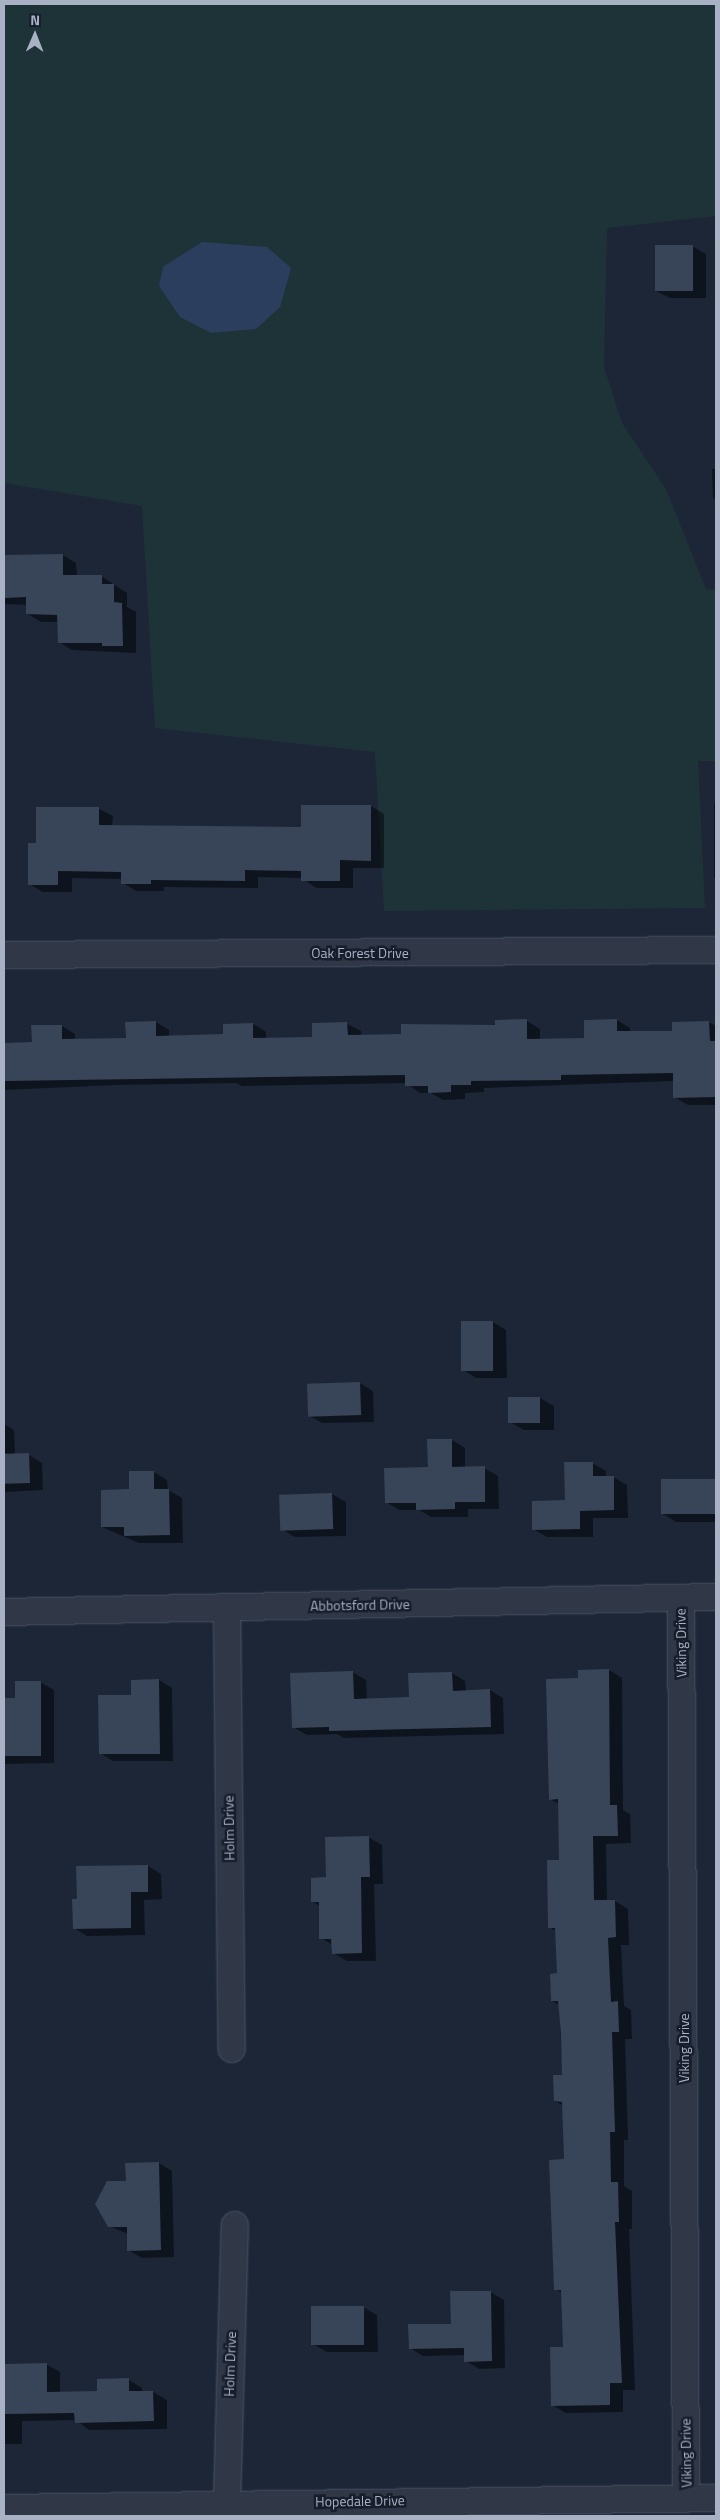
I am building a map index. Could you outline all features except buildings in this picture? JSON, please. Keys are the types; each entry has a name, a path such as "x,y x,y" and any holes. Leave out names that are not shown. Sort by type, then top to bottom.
{"street":[{"name":"Oak Forest Drive","path":"4,955 716,950"},
{"name":"Abbotsford Drive","path":"4,1612 716,1597"},
{"name":"Viking Drive","path":"681,1598 686,2499"},
{"name":"Holm Drive","path":"227,1608 232,2049"},
{"name":"Holm Drive","path":"227,2504 235,2225"},
{"name":"Hopedale Drive","path":"4,2508 227,2504 411,2508 716,2498"}],"green space":[{"path":"4,4 716,4 716,216 607,228 604,367 622,423 666,489 706,589 716,590 716,761 698,761 705,908 384,911 375,752 155,728 142,506 4,483"}],"water":[{"path":"202,242 267,247 291,268 280,307 256,329 211,333 180,317 159,286 163,267"}]}
